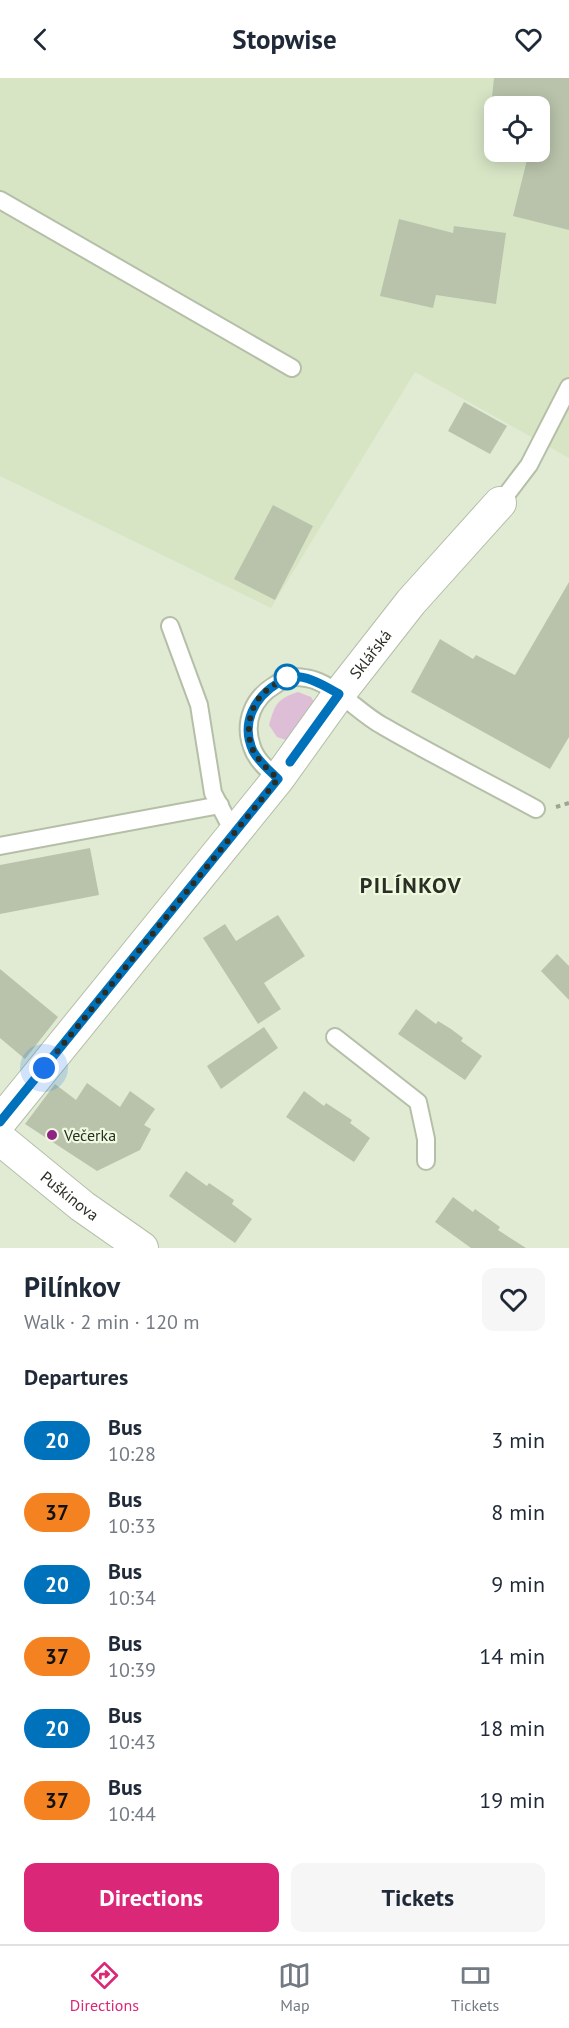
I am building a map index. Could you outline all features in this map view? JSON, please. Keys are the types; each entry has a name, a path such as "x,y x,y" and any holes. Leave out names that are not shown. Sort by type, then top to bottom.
{"street":[{"name":"Sklářská","path":"0,1122 278,779 339,694 411,602 500,503"},
{"name":"Puškinova","path":"0,1139 82,1206 142,1248"}],"lane":[{"path":"0,200 292,368"},
{"path":"500,503 529,465 569,387"},
{"path":"170,626 199,705 213,793 234,833"},
{"path":"278,779 261,763 252,749 249,726 255,703 265,691 287,677 314,680 339,694 381,725 536,809"},
{"path":"0,846 220,806"},
{"path":"335,1037 418,1102 426,1139 426,1161"}],"shaded area":[{"path":"0,78 569,78 569,458 415,372 271,608 0,476"},
{"path":"298,692 311,697 316,705 286,740 277,737 269,725 275,707 285,697"}],"building":[{"path":"494,78 569,78 569,230 513,216 526,162 550,162 550,96 492,96"},
{"path":"399,219 453,233 454,226 506,233 496,304 436,295 433,308 380,296"},
{"path":"464,402 507,426 490,454 448,431"},
{"path":"273,505 313,526 275,600 234,579"},
{"path":"569,582 569,737 550,769 411,692 440,639 473,659 476,655 515,675"},
{"path":"90,848 99,895 0,914 0,865"},
{"path":"278,915 305,956 264,983 281,1009 258,1024 203,938 225,924 236,941"},
{"path":"557,954 569,966 569,1000 541,971"},
{"path":"0,969 58,1017 25,1059 0,1038"},
{"path":"416,1009 436,1024 438,1021 451,1029 463,1038 461,1041 482,1056 465,1080 398,1034"},
{"path":"264,1027 278,1048 221,1089 207,1066"},
{"path":"87,1083 120,1107 130,1091 155,1109 144,1125 151,1129 140,1150 97,1171 25,1124 55,1084 76,1100"},
{"path":"304,1091 324,1106 326,1103 352,1120 350,1123 370,1138 354,1162 286,1117"},
{"path":"186,1171 207,1186 209,1183 234,1200 232,1204 252,1219 235,1243 169,1196"},
{"path":"453,1197 473,1212 475,1209 500,1227 498,1230 526,1248 471,1248 435,1222"}],"bus line":[{"name":"20","path":"0,1122 278,779 261,763 252,749 249,734 250,718 255,703 265,691 287,677 314,680 339,694 290,762"}],"place":[{"name":"Večerka","path":"52,1135"}],"district":[{"name":"PILÍNKOV","path":"411,885"}],"route":[{"path":"44,1068 278,779 261,763 252,749 249,734 250,718 255,703 265,691 287,677"}]}
